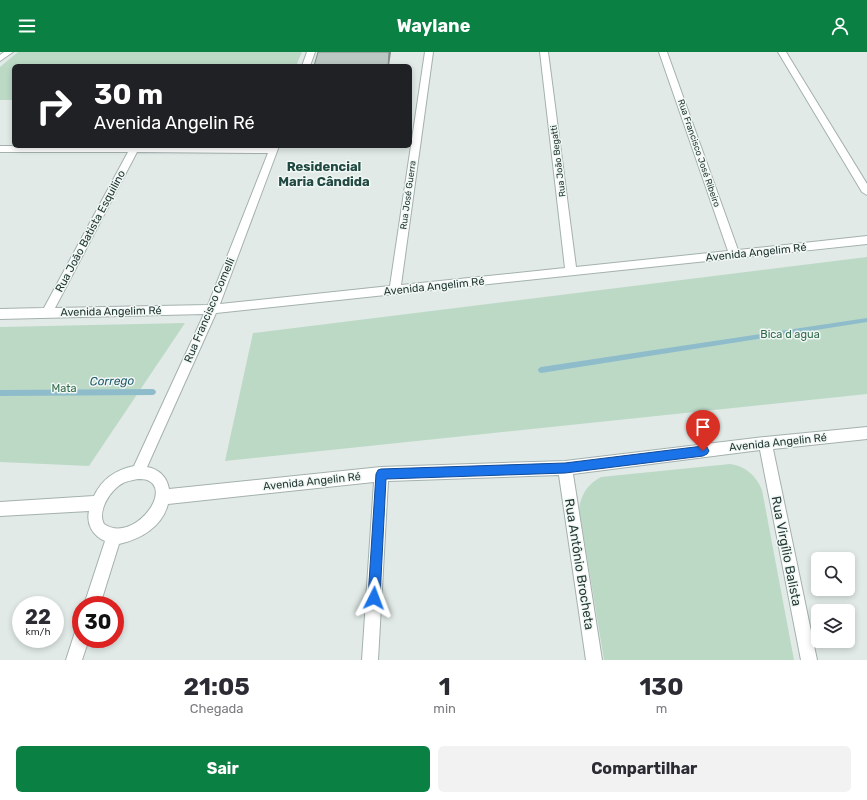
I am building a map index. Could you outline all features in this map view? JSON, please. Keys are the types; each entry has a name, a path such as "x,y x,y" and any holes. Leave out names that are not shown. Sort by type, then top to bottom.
{"street":[{"path":"0,59 8,52"},
{"path":"307,64 311,52"},
{"name":"Rua José Guerra","path":"394,290 428,52"},
{"name":"Rua João Begatti","path":"544,52 571,271"},
{"name":"Rua Francisco José Ribeiro","path":"663,52 734,254"},
{"path":"782,52 867,192"},
{"path":"1,151 274,148"},
{"name":"Rua Francisco Comelli","path":"138,472 212,310 274,148"},
{"name":"Rua João Batista Esquilino","path":"47,313 134,150"},
{"name":"Avenida Angelim Ré","path":"0,314 212,310 867,240"},
{"name":"Avenida Angelin Ré","path":"163,498 381,474 565,468 765,443 867,433"},
{"name":"Rua Virgílio Balista","path":"765,443 809,660"},
{"name":"Rua Antônio Brocheta","path":"565,468 594,660"},
{"path":"138,472 152,474 159,481 162,487 163,498 158,511 150,522 140,530 128,536 114,537 104,533 99,528 95,519 97,504 102,494 116,480 126,474 138,472"},
{"path":"370,660 381,474"},
{"path":"0,509 97,504"},
{"path":"95,596 114,537"},
{"path":"74,660 78,648"}],"green space":[{"path":"18,52 302,52 297,64 12,64 12,100 0,100 0,67"},
{"name":"Bica d agua","path":"867,257 867,394 225,461 253,333"},
{"name":"Mata","path":"185,323 89,466 0,462 0,327"},
{"path":"730,464 745,469 749,472 757,480 762,490 794,660 604,660 579,509 583,494 592,483 601,477"}],"building":[{"path":"318,52 389,52 388,64 315,64"}],"waterway":[{"path":"541,370 867,320"},
{"name":"Corrego","path":"0,393 153,392"}],"district":[{"name":"Residencial Maria Cândida","path":"324,174"}],"route":[{"path":"374,598 381,474 565,468 703,451"}]}
